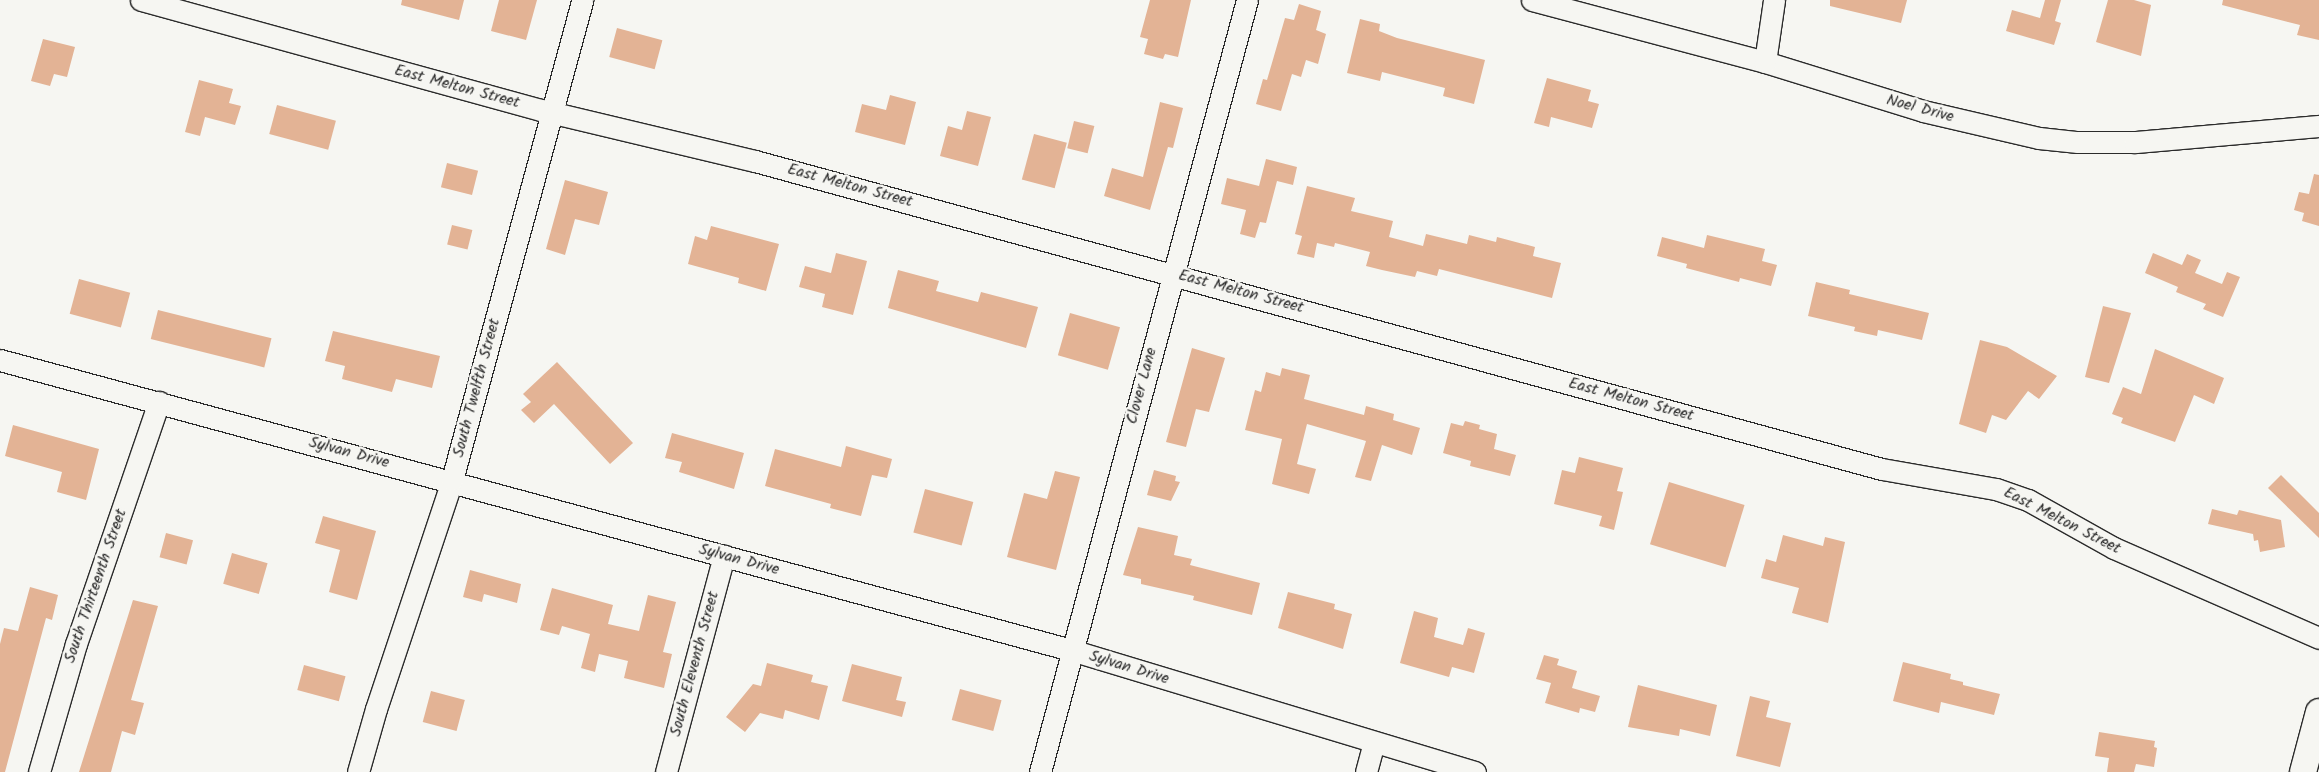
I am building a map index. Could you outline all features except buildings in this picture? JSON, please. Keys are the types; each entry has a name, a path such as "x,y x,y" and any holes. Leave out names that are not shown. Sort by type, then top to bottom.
{"main road":[{"path":"2303,772 2319,712"}],"street":[{"name":"East Melton Street","path":"142,0 553,113 756,161 1871,466 2007,492 2114,548 2319,638"},
{"name":"South Twelfth Street","path":"358,772 376,709 452,480 553,113 582,0"},
{"name":"Clover Lane","path":"1040,772 1071,650 1247,0"},
{"name":"Noel Drive","path":"1532,0 1764,62 1923,111 2048,139 2135,142 2319,126"},
{"path":"1764,62 1774,0"},
{"name":"Sylvan Drive","path":"0,360 452,480 1071,650 1475,772"},
{"name":"South Thirteenth Street","path":"39,772 76,644 159,402"},
{"name":"South Eleventh Street","path":"666,772 724,556"},
{"path":"1366,772 1374,743"}]}
